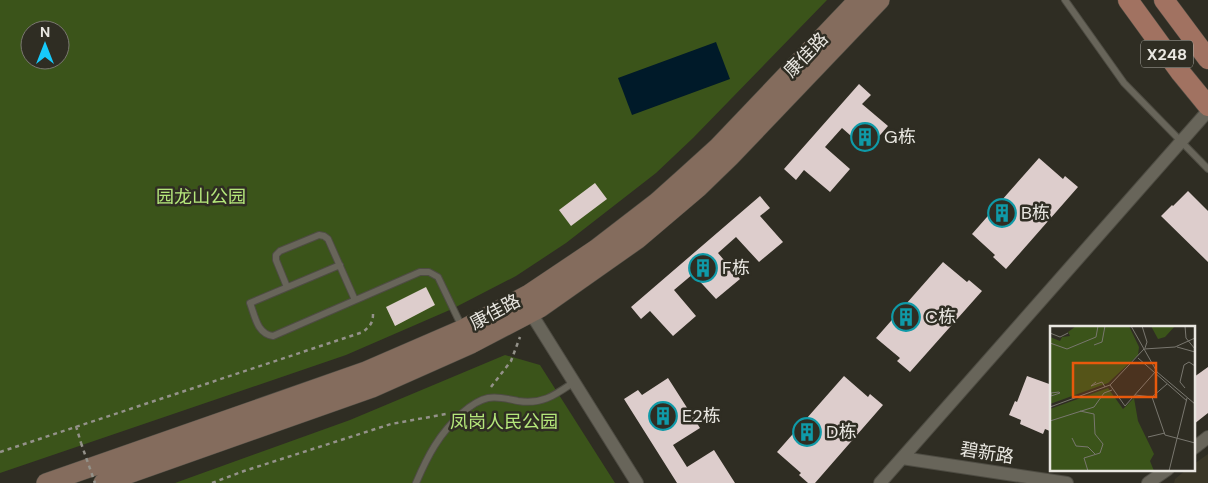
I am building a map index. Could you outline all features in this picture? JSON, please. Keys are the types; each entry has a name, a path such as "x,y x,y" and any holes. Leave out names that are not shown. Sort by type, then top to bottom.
{"main road":[{"name":"X248","path":"1128,0 1175,65 1208,106"},
{"name":"X248","path":"1164,0 1208,59"}],"street":[{"name":"康佳路","path":"526,306 657,202 718,147 858,0"},
{"name":"康佳路","path":"103,483 338,401 407,373 467,336 606,263 669,214 730,157 880,0"},
{"path":"880,483 1208,111"},
{"path":"526,306 637,483"},
{"name":"康佳路","path":"46,483 467,336"},
{"path":"1196,446 1208,437"},
{"name":"碧新路","path":"902,458 1067,483"},
{"path":"1148,483 1167,470"}],"lane":[{"path":"1064,0 1124,83 1208,169"},
{"path":"288,287 276,260 276,255 280,251 319,235 328,238 355,300"},
{"path":"340,265 250,303 261,332 273,336 420,272 429,272 438,277 467,336"},
{"path":"416,483 439,437 465,411 477,402 488,398 501,397 535,402 555,395 574,382"}],"path":[{"path":"0,452 363,332 373,321 373,314"},
{"path":"488,398 491,388 511,361 520,337"},
{"path":"212,483 391,424 465,411"},
{"path":"76,426 95,483"}],"shaded area":[{"path":"1208,454 1208,483 1174,483 1175,479 1186,470 1196,470 1196,463"}],"green space":[{"name":"园龙山公园","path":"0,0 827,0 693,138 656,173 566,243 516,276 452,309 346,355 0,473"},
{"name":"凤岗人民公园","path":"505,355 540,365 615,483 175,483 350,420"}],"water":[{"path":"716,42 730,79 632,115 618,78"}],"building":[{"name":"G栋","path":"859,84 871,95 862,104 888,126 867,150 842,128 825,147 850,169 830,192 804,170 796,180 784,169"},
{"name":"B栋","path":"1039,158 1063,179 1065,176 1078,187 1006,269 993,257 995,255 972,234"},
{"path":"595,183 607,199 571,226 559,210"},
{"path":"1188,191 1208,211 1208,262 1161,216"},
{"name":"F栋","path":"760,196 770,208 760,216 783,242 759,262 736,237 718,253 740,279 716,299 693,274 674,290 696,316 673,336 650,311 641,319 631,307"},
{"name":"C栋","path":"943,262 967,282 969,280 982,291 910,372 897,361 900,358 876,338"},
{"path":"426,287 435,305 395,326 386,307"},
{"path":"1208,367 1208,413 1196,422 1196,376"},
{"name":"D栋","path":"844,376 868,397 870,394 883,405 815,483 808,483 799,475 801,473 777,452"},
{"path":"1027,376 1050,384 1050,431 1045,429 1043,434 1020,424 1021,420 1009,415 1015,401 1017,402"},
{"name":"E2栋","path":"668,378 700,428 673,445 687,467 714,450 735,483 677,483 624,399 638,390 642,395"}],"place":[{"name":"G栋","path":"865,137"},
{"name":"B栋","path":"1002,213"},
{"name":"F栋","path":"703,268"},
{"name":"C栋","path":"906,317"},
{"name":"E2栋","path":"663,416"},
{"name":"D栋","path":"807,432"}]}
